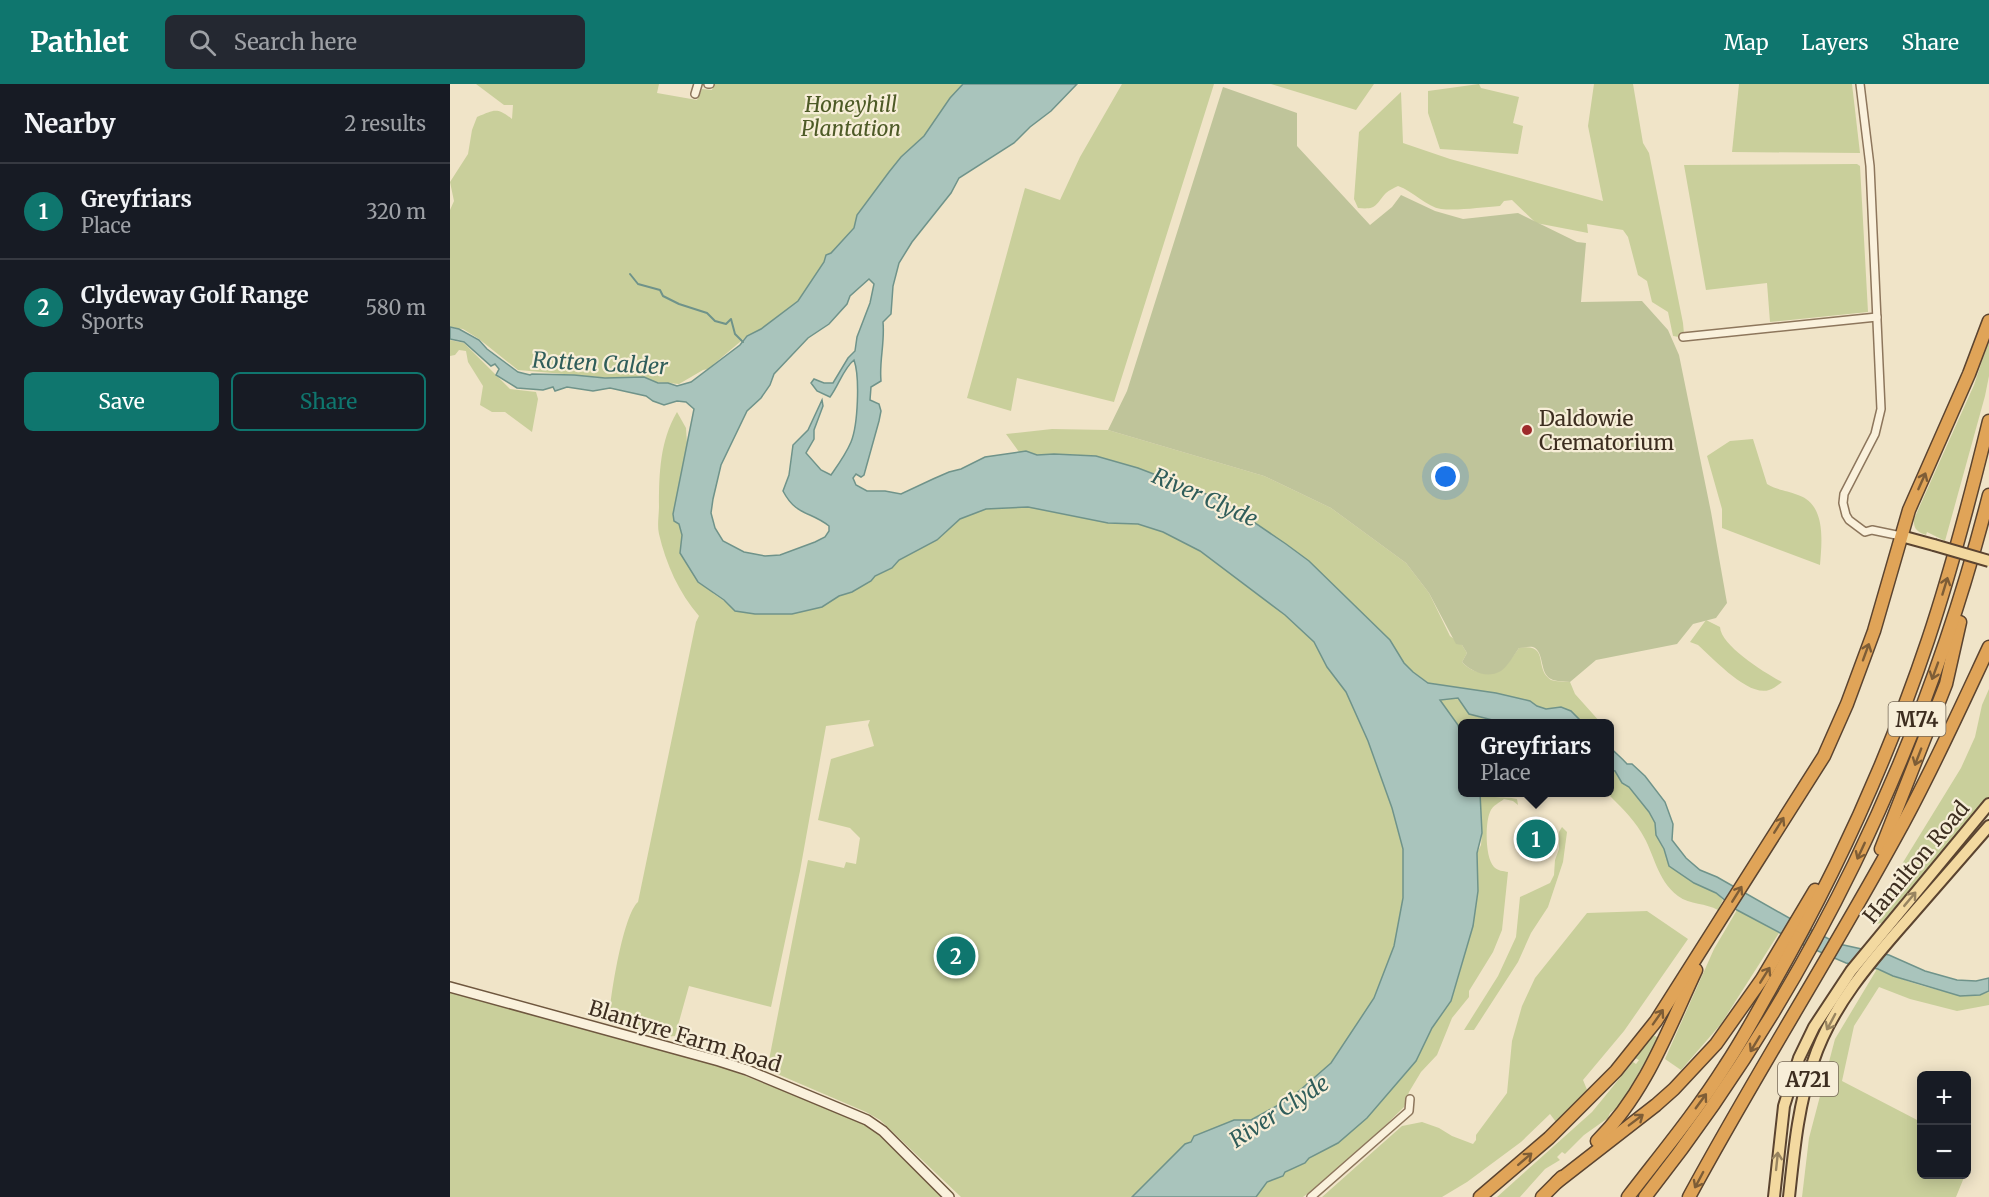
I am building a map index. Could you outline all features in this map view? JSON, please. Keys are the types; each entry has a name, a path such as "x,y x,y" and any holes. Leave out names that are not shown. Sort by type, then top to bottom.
{"highway":[{"name":"M74","path":"1480,1197 1549,1138 1616,1071 1656,1021 1824,756 1874,631 1909,510 1973,364 1989,321"},
{"name":"M74","path":"1628,1197 1682,1128 1726,1065 1866,798 1928,642 1961,532 1989,421"},
{"name":"M74","path":"1646,1197 1735,1075 1806,957 1857,860 1910,737 1948,636 1989,496"},
{"path":"1863,893 1946,684 1989,496"},
{"path":"1689,1197 1899,830 1941,750 1989,647"},
{"name":"M74","path":"1542,1197 1608,1131 1630,1101 1658,1054 1716,929"},
{"name":"M74","path":"1557,1182 1656,1105 1697,1066 1730,1026 1792,940"}],"main road":[{"path":"1901,536 1989,561"},
{"name":"Hamilton Road","path":"1877,946 1989,804"},
{"path":"1972,825 1989,810"},
{"name":"Hamilton Road","path":"1877,946 1989,826"},
{"name":"A721","path":"1774,1197 1781,1124 1793,1073 1814,1027 1877,946"},
{"name":"A721","path":"1789,1197 1799,1112 1813,1060 1857,972"},
{"name":"Blantyre Farm Road","path":"450,987 719,1061 841,1108 867,1120 883,1131 949,1197"}],"street":[{"path":"695,94 698,84"},
{"path":"1860,84 1870,166 1881,409 1875,434 1848,484 1843,503 1849,520 1865,532 1872,530 1901,536"},
{"path":"1683,337 1877,317"},
{"path":"1311,1197 1409,1111 1410,1099"}],"green space":[{"name":"Honeyhill Plantation","path":"476,84 659,84 657,93 697,100 702,89 712,90 714,84 963,84 950,98 924,136 901,157 889,172 857,215 854,228 824,262 798,301 761,329 747,336 708,369 679,384 518,370 479,339 463,329 450,327 450,210 454,201 450,182 468,154 477,117 499,111 512,119 513,105 504,105"},
{"path":"1122,84 1214,84 1114,402 1017,378 1011,411 967,398 1025,188 1060,200 1080,157"},
{"path":"1271,84 1374,84 1356,110"},
{"path":"1479,84 1481,88 1519,97 1513,123 1523,126 1518,154 1440,149 1428,113 1428,91"},
{"path":"1594,84 1633,84 1643,143 1649,153 1683,323 1684,334 1679,337 1673,336 1668,312 1652,302 1647,281 1638,275 1628,237 1623,230 1587,224 1588,233 1536,223 1512,200 1504,201 1500,206 1441,209 1398,186 1387,192 1372,207 1358,208 1354,199 1359,132 1401,92 1403,143 1450,159 1603,201 1588,126"},
{"path":"1739,84 1852,84 1860,153 1732,152"},
{"path":"1223,87 1297,113 1297,146 1370,225 1392,207 1401,195 1435,211 1463,219 1518,213 1577,242 1586,243 1581,302 1642,301 1668,330 1679,355 1727,603 1716,618 1693,624 1677,644 1596,660 1570,682 1555,681 1547,676 1539,653 1533,647 1519,648 1501,671 1490,674 1480,673 1470,669 1462,662 1467,653 1462,645 1456,644 1429,593 1406,563 1331,508 1264,476 1108,430 1127,391"},
{"path":"1857,164 1860,166 1868,312 1770,322 1767,283 1706,290 1684,165"},
{"path":"450,340 464,343 510,389 536,392 538,399 532,432 505,412 492,412 480,405 483,386 468,362 466,351 459,350 455,355 450,356"},
{"path":"1989,340 1989,376 1985,396 1945,541 1927,532 1926,535 1918,531 1914,525 1914,519 1974,385"},
{"path":"677,412 686,428 687,444 673,514 683,535 680,553 690,569 714,594 730,605 755,614 792,614 822,607 839,596 852,592 875,576 892,568 899,560 937,540 960,519 986,509 1028,507 1108,523 1138,524 1163,532 1200,551 1226,569 1285,615 1314,642 1327,667 1346,692 1368,741 1392,808 1403,849 1403,898 1394,946 1374,998 1331,1063 1291,1098 1251,1120 1234,1121 1194,1136 1191,1142 1132,1197 961,1197 880,1120 775,1073 769,1060 808,860 844,868 846,862 856,864 860,838 850,828 818,820 831,759 874,746 868,725 870,720 826,726 800,871 771,1007 689,986 675,1036 664,1037 615,1024 609,1020 622,939 632,910 638,902 699,616 685,598 674,578 658,531 662,458 667,434"},
{"path":"1052,429 1108,430 1264,476 1331,508 1406,563 1429,593 1450,636 1462,645 1467,653 1462,662 1467,666 1480,672 1495,673 1508,663 1519,648 1535,649 1546,675 1553,681 1570,682 1575,694 1597,719 1578,719 1571,711 1561,707 1546,709 1530,701 1496,693 1429,683 1404,663 1390,640 1309,561 1236,510 1206,494 1138,468 1096,456 1037,455 1026,451 1019,452 1006,434"},
{"path":"1753,439 1767,484 1798,495 1814,506 1820,524 1820,565 1722,528 1722,509 1707,456 1730,441"},
{"path":"1706,620 1720,627 1728,642 1745,658 1782,682 1769,690 1761,691 1751,688 1731,675 1698,645 1690,642"},
{"path":"1989,689 1989,798 1895,913 1882,923 1875,924 1902,864 1961,768 1975,737 1982,705"},
{"path":"1455,697 1473,715 1486,719 1458,719 1458,725 1440,700"},
{"path":"1614,771 1622,783 1629,787 1649,812 1655,823 1656,835 1664,849 1669,866 1694,883 1716,893 1723,900 1718,910 1683,899 1671,889 1656,866 1646,840 1625,811 1611,797 1614,797"},
{"path":"1480,797 1517,799 1518,805 1504,799 1494,806 1487,824 1487,849 1491,863 1497,869 1508,872 1502,930 1493,952 1469,991 1469,997 1452,1018 1437,1055 1421,1072 1409,1092 1404,1107 1343,1167 1303,1197 1256,1197 1267,1182 1338,1143 1367,1118 1416,1061 1432,1028 1451,1001 1473,926 1478,891 1477,853 1481,845"},
{"path":"1562,827 1567,832 1563,862 1548,907 1531,933 1518,962 1474,1030 1464,1030 1498,976 1516,937 1520,897 1550,883 1554,875 1555,860 1559,849 1559,832"},
{"path":"1737,910 1779,933 1721,1024 1681,1070 1665,1059 1714,949"},
{"path":"1647,911 1688,939 1624,1031 1583,1080 1588,1092 1556,1122 1550,1114 1521,1142 1467,1182 1442,1197 1322,1197 1402,1126 1422,1122 1473,1144 1476,1135 1507,1093 1512,1041 1522,1006 1535,978 1587,913"},
{"path":"1877,969 1933,989 1964,994 1989,992 1989,1005 1957,1011 1910,999 1879,987 1854,1026 1842,1081 1917,1120 1917,1179 1963,1179 1956,1197 1802,1197 1809,1138 1835,1039"},
{"path":"450,991 709,1062 851,1117 874,1129 943,1197 450,1197"},
{"path":"1653,1035 1659,1038 1620,1105 1610,1113 1608,1118 1584,1135 1565,1154 1562,1152 1557,1157 1560,1160 1545,1169 1520,1197 1497,1197 1592,1112 1633,1062 1636,1064 1639,1060 1635,1058"}],"water":[{"name":"River Clyde","path":"963,84 1077,84 1051,111 1014,143 959,178 951,193 912,242 899,263 893,286 891,314 883,322 881,381 871,387 870,400 879,404 881,411 864,475 861,477 856,474 853,478 856,485 867,491 901,494 985,457 1026,451 1037,455 1096,456 1138,468 1206,494 1236,510 1309,561 1390,640 1404,663 1428,683 1496,693 1530,701 1546,709 1561,707 1571,711 1579,719 1488,719 1469,714 1458,698 1440,700 1458,725 1458,797 1480,797 1482,833 1477,853 1478,891 1473,926 1451,1001 1432,1028 1416,1061 1367,1118 1338,1143 1285,1172 1283,1176 1267,1182 1256,1197 1132,1197 1185,1144 1191,1142 1194,1136 1234,1120 1251,1120 1291,1098 1331,1063 1374,998 1394,946 1403,898 1403,849 1392,808 1368,741 1346,692 1327,667 1314,642 1285,615 1200,551 1163,532 1138,524 1108,523 1028,507 986,509 960,519 937,540 899,560 892,568 875,576 871,581 822,607 792,614 755,614 735,611 724,600 698,582 680,553 682,535 679,524 674,521 673,514 694,409 686,402 677,401 664,405 646,396 610,388 593,391 567,387 555,391 553,387 543,390 517,388 496,375 499,369 495,364 491,366 464,342 450,339 450,327 459,329 479,340 487,349 518,372 530,375 644,377 658,383 677,386 691,382 740,345 747,336 761,329 798,301 824,262 826,255 831,253 854,228 857,215 889,172 901,157 924,136 950,98","holes":["869,279 874,284 870,303 857,337 855,351 848,358 833,383 824,383 814,379 811,383 817,391 830,397 854,360 857,401 851,442 831,475 821,470 806,453 814,439 814,430 823,406 822,400 808,430 793,445 789,475 783,491 793,505 829,526 829,531 825,537 815,542 780,555 765,556 744,552 723,541 715,528 711,513 713,499 721,465 747,411 761,398 774,374 808,338 829,324 847,304 850,296"]},
{"path":"1614,751 1627,764 1632,764 1645,776 1665,802 1673,824 1672,840 1686,858 1700,870 1717,877 1839,944 1889,955 1925,971 1957,980 1976,981 1989,978 1989,991 1980,995 1960,996 1893,976 1878,969 1846,963 1797,942 1737,910 1716,893 1694,883 1669,866 1664,849 1656,835 1655,823 1649,812 1629,787 1622,783 1615,771"}],"waterway":[{"path":"630,274 638,284 660,290 663,296 707,313 715,321 726,324 731,319 735,334 743,342"}],"place":[{"name":"Daldowie Crematorium","path":"1527,430"},
{"name":"Greyfriars","path":"1536,839"},
{"name":"Clydeway Golf Range","path":"956,956"}],"water label":[{"name":"Rotten Calder","path":"600,363"}]}
